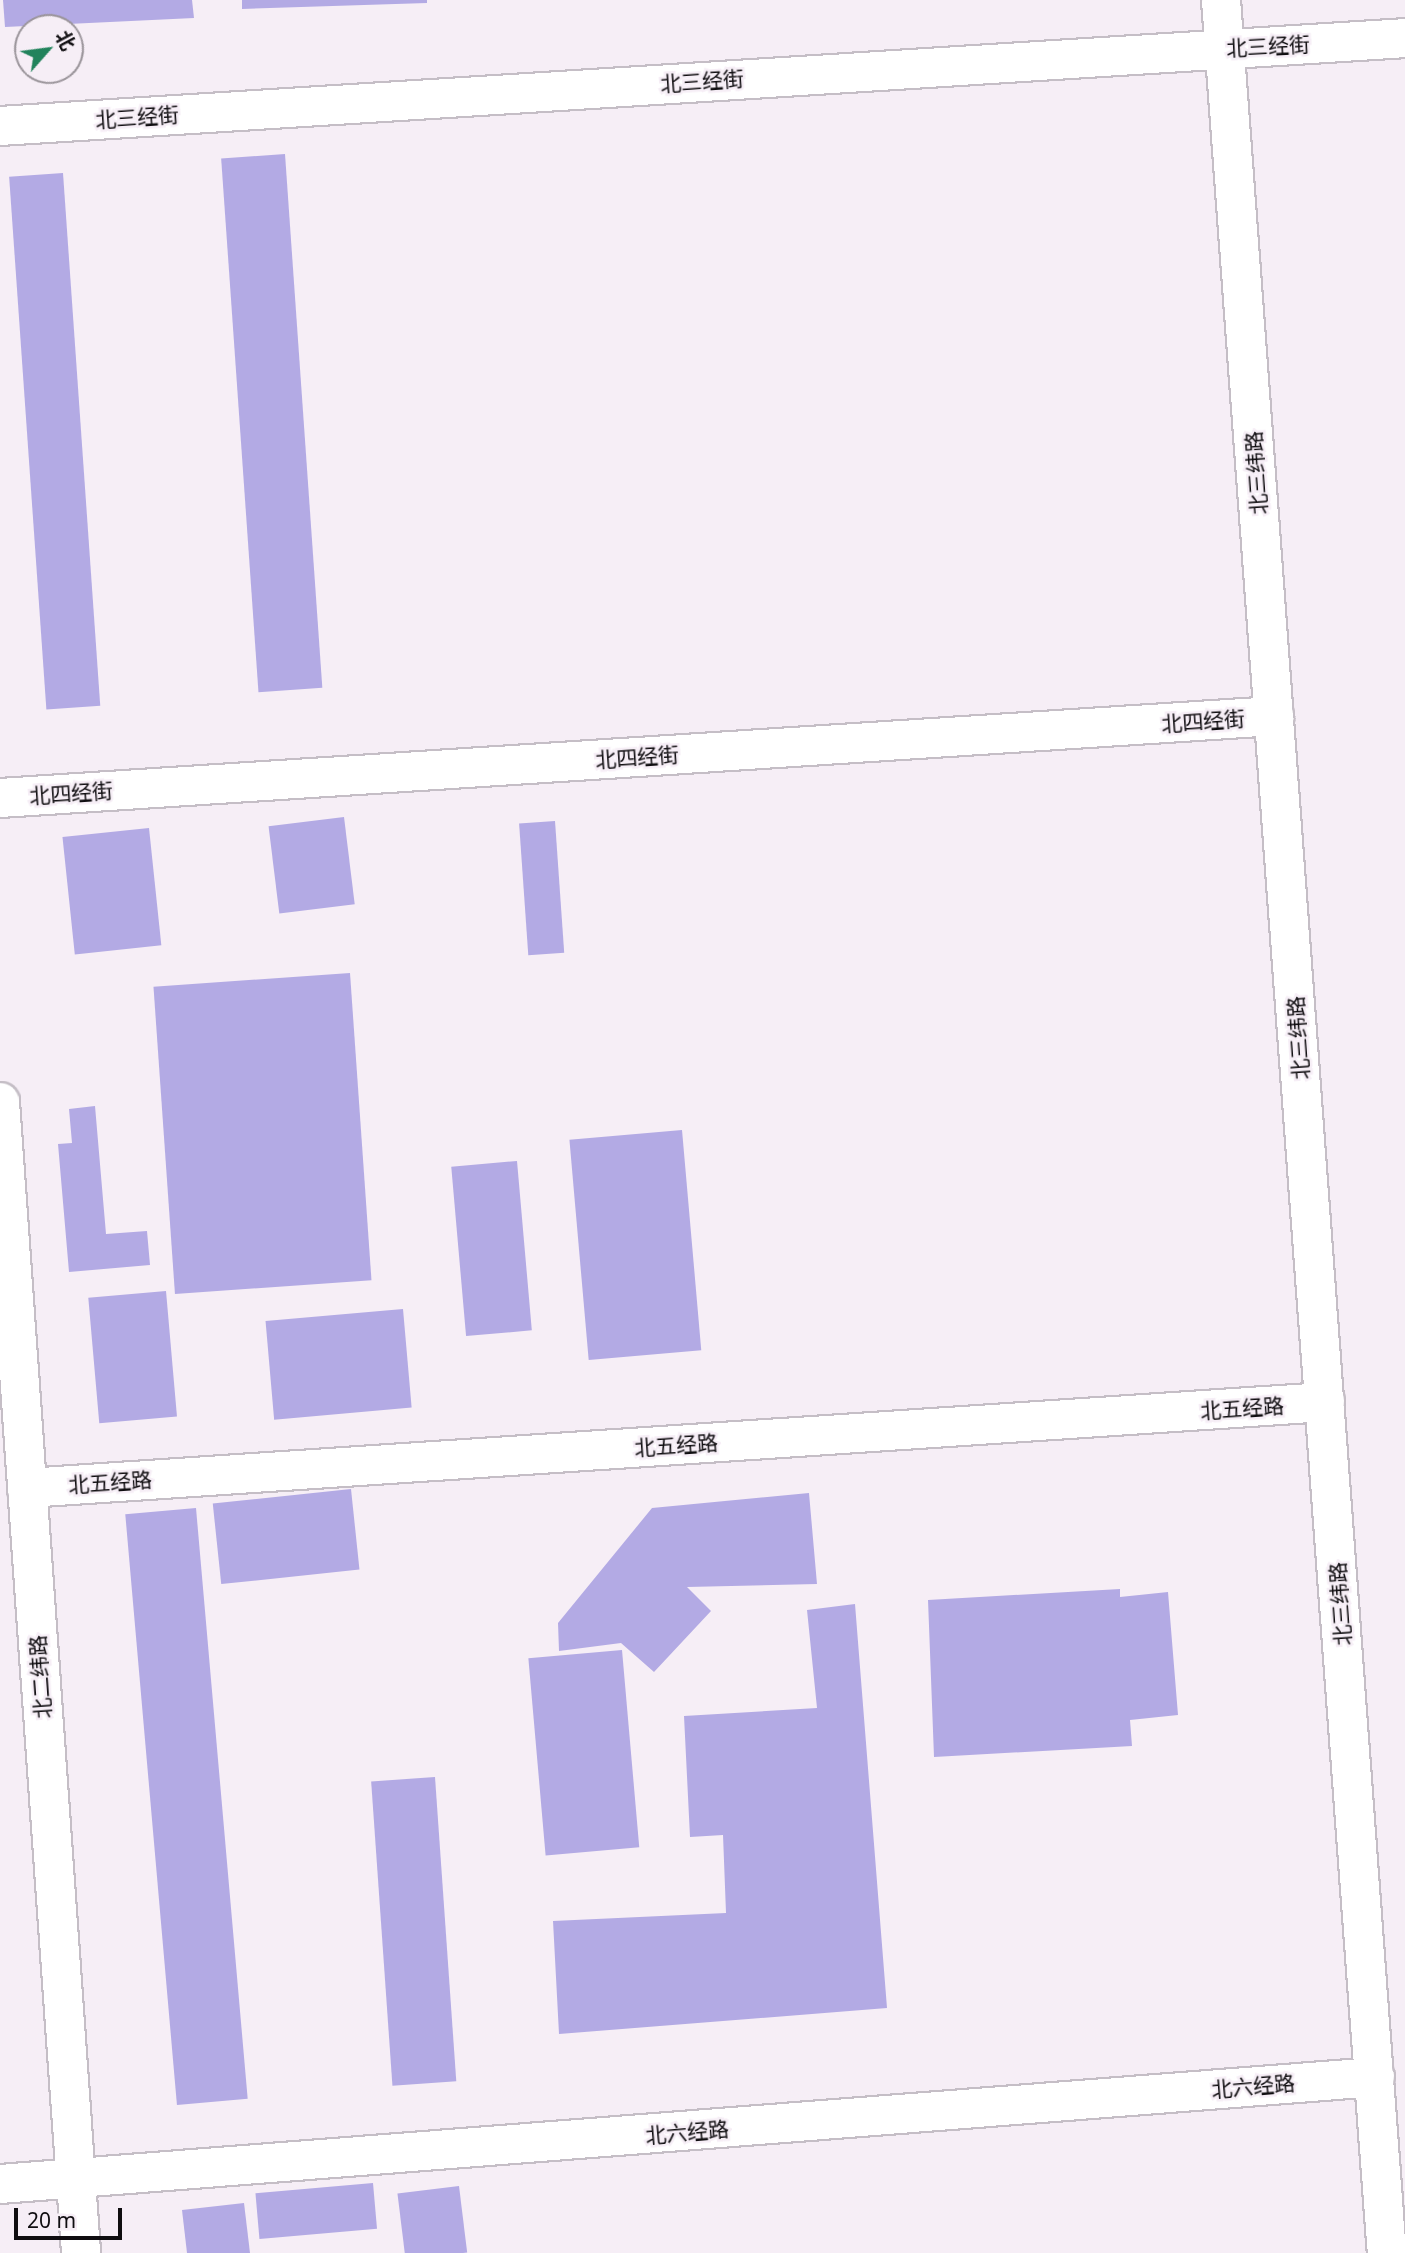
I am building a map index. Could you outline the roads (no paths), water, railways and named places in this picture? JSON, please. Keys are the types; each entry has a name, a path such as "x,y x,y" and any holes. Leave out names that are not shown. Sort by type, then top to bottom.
{"street":[{"name":"北三纬路","path":"1221,0 1387,2253"},
{"name":"北三经街","path":"0,126 1405,38"},
{"name":"北四经街","path":"0,798 1274,716"},
{"name":"北二纬路","path":"0,1102 81,2253"},
{"name":"北五经路","path":"27,1488 1325,1402"},
{"name":"北六经路","path":"0,2184 76,2181 1375,2077"}]}
